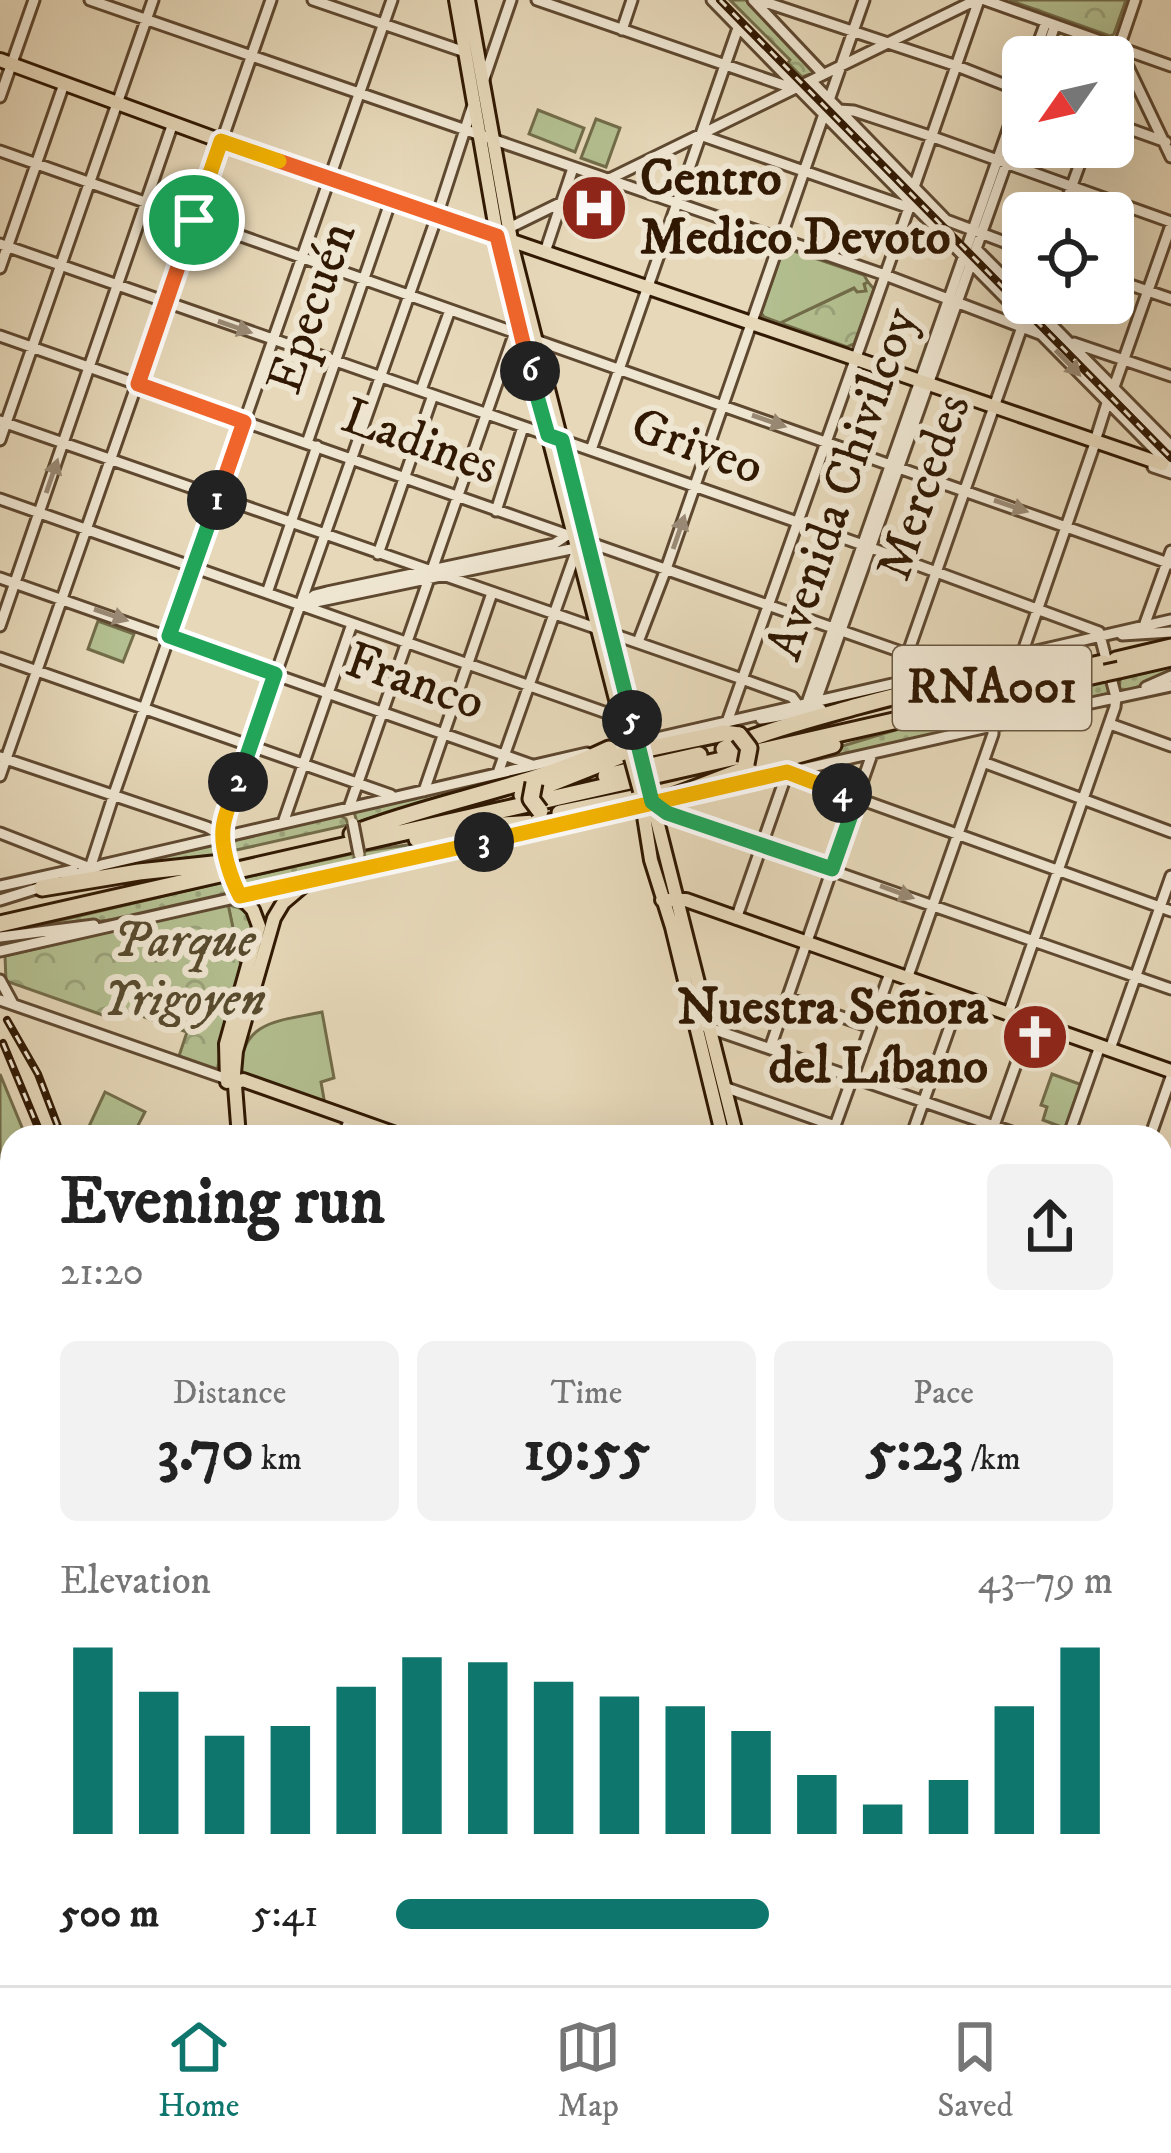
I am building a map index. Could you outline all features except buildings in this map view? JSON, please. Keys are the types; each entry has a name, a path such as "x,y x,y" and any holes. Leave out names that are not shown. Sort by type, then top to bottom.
{"highway":[{"name":"RNA001","path":"0,931 357,838 905,718 1171,647"},
{"name":"RNA001","path":"0,913 224,858 357,838 532,779 724,749 1107,666 1171,658"},
{"path":"724,749 785,725 948,677 1107,666"},
{"path":"532,779 531,799 540,812 558,814 650,799 905,718 1083,705"},
{"path":"357,838 394,817 630,751 724,733 736,726 748,748 742,768"},
{"path":"650,799 722,764 765,750"},
{"path":"532,779 630,751"},
{"path":"357,838 416,838 580,820"},
{"path":"41,888 224,858"}],"main road":[{"path":"456,0 473,103 486,138"},
{"path":"468,0 486,138 522,332 555,438 630,751"},
{"path":"6,62 436,216 505,235 993,408 1166,464"},
{"path":"505,235 522,332"},
{"path":"604,631 621,718 657,826 721,1125"},
{"path":"650,799 646,839 669,899"},
{"path":"235,1125 236,1052 274,917 310,880"},
{"path":"240,896 255,913 259,933 229,1032 225,1058 233,1081 344,1125"},
{"path":"669,899 686,900 1171,1074"},
{"path":"702,1026 734,1125"}],"street":[{"path":"0,97 6,62 34,0"},
{"path":"90,0 1002,316"},
{"path":"0,440 153,0"},
{"path":"0,776 271,0"},
{"path":"313,0 465,52"},
{"path":"0,900 90,868 392,0"},
{"path":"482,84 511,0"},
{"path":"537,0 796,87 980,0 1084,36"},
{"path":"622,30 632,0"},
{"path":"712,0 1002,299"},
{"path":"756,0 1002,83"},
{"path":"756,0 822,73"},
{"path":"830,100 864,0"},
{"path":"914,187 980,0"},
{"path":"1123,36 1135,0"},
{"path":"1044,36 1050,24"},
{"path":"1048,36 1050,24"},
{"path":"591,450 738,28"},
{"path":"1134,53 1171,66"},
{"path":"505,235 560,203 841,66"},
{"path":"1134,77 1171,157"},
{"path":"812,82 950,222 1002,241"},
{"path":"0,268 4,245 64,84"},
{"path":"240,896 224,858 223,824 473,103"},
{"path":"839,110 854,111 1002,162"},
{"path":"638,642 824,114"},
{"path":"0,626 173,123"},
{"path":"1134,130 1167,142"},
{"path":"700,135 913,207"},
{"path":"0,152 1170,559 1144,626"},
{"name":"Avenida Chivilcoy","path":"808,703 1002,162"},
{"path":"545,252 573,168"},
{"path":"1020,168 1171,224 1114,387"},
{"path":"1070,192 1078,168"},
{"name":"Epecuén","path":"267,593 334,362 391,200"},
{"path":"736,726 742,679 913,207"},
{"name":"Avenida Chivilcoy","path":"967,260 976,249 977,233"},
{"name":"Griveo","path":"4,245 867,547 1106,636"},
{"path":"976,249 1002,275"},
{"path":"1134,286 1171,298"},
{"path":"421,390 450,310"},
{"name":"Mercedes","path":"898,681 1023,324"},
{"path":"1025,324 1040,334 1166,464"},
{"path":"1052,324 1171,446"},
{"path":"356,871 360,865 357,838 349,808 487,414 522,332"},
{"name":"Ladines","path":"0,336 908,653 948,677"},
{"path":"1069,341 1171,376"},
{"path":"378,554 433,395"},
{"path":"1022,654 1091,441 1108,404"},
{"path":"3,422 808,703"},
{"path":"496,511 523,427"},
{"path":"0,499 621,718"},
{"path":"328,597 576,540"},
{"path":"498,773 576,540"},
{"path":"405,563 406,576"},
{"path":"301,605 406,576 433,574"},
{"name":"Franco","path":"0,578 504,755 532,779"},
{"path":"424,791 492,593"},
{"path":"325,614 328,597"},
{"path":"948,677 1022,654 1171,620"},
{"path":"283,823 352,624"},
{"path":"1106,636 1171,632"},
{"path":"1008,1014 1110,724 1116,697 1106,636"},
{"path":"736,726 898,681 948,677 1058,654 1090,640"},
{"path":"0,658 396,797"},
{"path":"1130,694 1171,676"},
{"path":"0,951 580,820 650,799 1171,686"},
{"path":"736,726 883,699"},
{"path":"1110,724 1171,746"},
{"path":"907,979 993,726"},
{"path":"770,1048 872,754"},
{"path":"3,758 223,836"},
{"path":"983,762 1171,832"},
{"path":"787,772 1165,909"},
{"path":"736,919 787,772"},
{"path":"0,886 498,773 532,779"},
{"path":"650,799 762,845 1171,989"},
{"path":"0,833 90,868"},
{"path":"1073,1125 1165,909 1171,876"},
{"path":"0,931 118,924"},
{"path":"835,1125 890,973"},
{"path":"0,980 13,1004"},
{"path":"788,998 870,1027"},
{"path":"914,1125 960,998"},
{"path":"0,1000 233,1081"},
{"path":"994,1125 1031,1022"},
{"path":"702,1026 978,1125"},
{"path":"1154,1125 1171,1074"},
{"path":"724,1087 818,1125"}],"green space":[{"path":"730,0 746,0 817,72 802,77"},
{"path":"1009,0 1126,0 1110,36"},
{"path":"538,110 584,128 575,152 529,134"},
{"path":"596,119 620,128 606,167 581,158"},
{"path":"788,249 864,275 866,291 854,288 780,323 764,317 761,313 782,252"},
{"path":"868,282 874,289 854,344 847,347 780,323"},
{"path":"98,621 134,634 123,662 88,649"},
{"path":"1171,664 1171,673 1131,690 1119,690 1116,676"},
{"path":"1107,678 1110,692 1092,699 1004,703"},
{"path":"1048,709 701,789 902,728 958,716"},
{"path":"576,759 364,820 357,823 354,811"},
{"path":"339,815 348,825 232,851 239,837"},
{"path":"536,827 366,865 364,851"},
{"path":"211,842 221,854 75,879 110,866"},
{"path":"355,853 348,868 257,889 243,888 238,879"},
{"path":"228,881 232,892 225,895 119,919 19,930"},
{"name":"Parque Yrigoyen","path":"228,904 242,971 216,1069 179,1056 187,1032 116,1007 111,1018 6,981 5,956"},
{"path":"228,905 240,908 252,921 242,971"},
{"path":"322,1012 334,1078 321,1082 324,1099 240,1069 248,1040 257,1031"},
{"path":"0,1074 21,1125 0,1125"},
{"path":"1052,1074 1082,1085 1068,1125 1043,1120 1047,1107 1041,1105"},
{"path":"105,1092 145,1112 138,1125 90,1125"}],"railway":[{"path":"720,0 1171,458"},
{"path":"7,1020 38,1074 57,1125"},
{"path":"3,1043 37,1125"}],"place":[{"name":"Centro Medico Devoto","path":"594,208"},
{"name":"Nuestra Señora del Líbano","path":"1035,1037"}],"route":[{"path":"194,220 138,384 244,422 169,636 275,674 223,826 240,896 652,802 670,800 787,772 857,798 832,869 667,813 652,802 566,453 562,440 548,435 497,236 221,141 194,220"}]}
